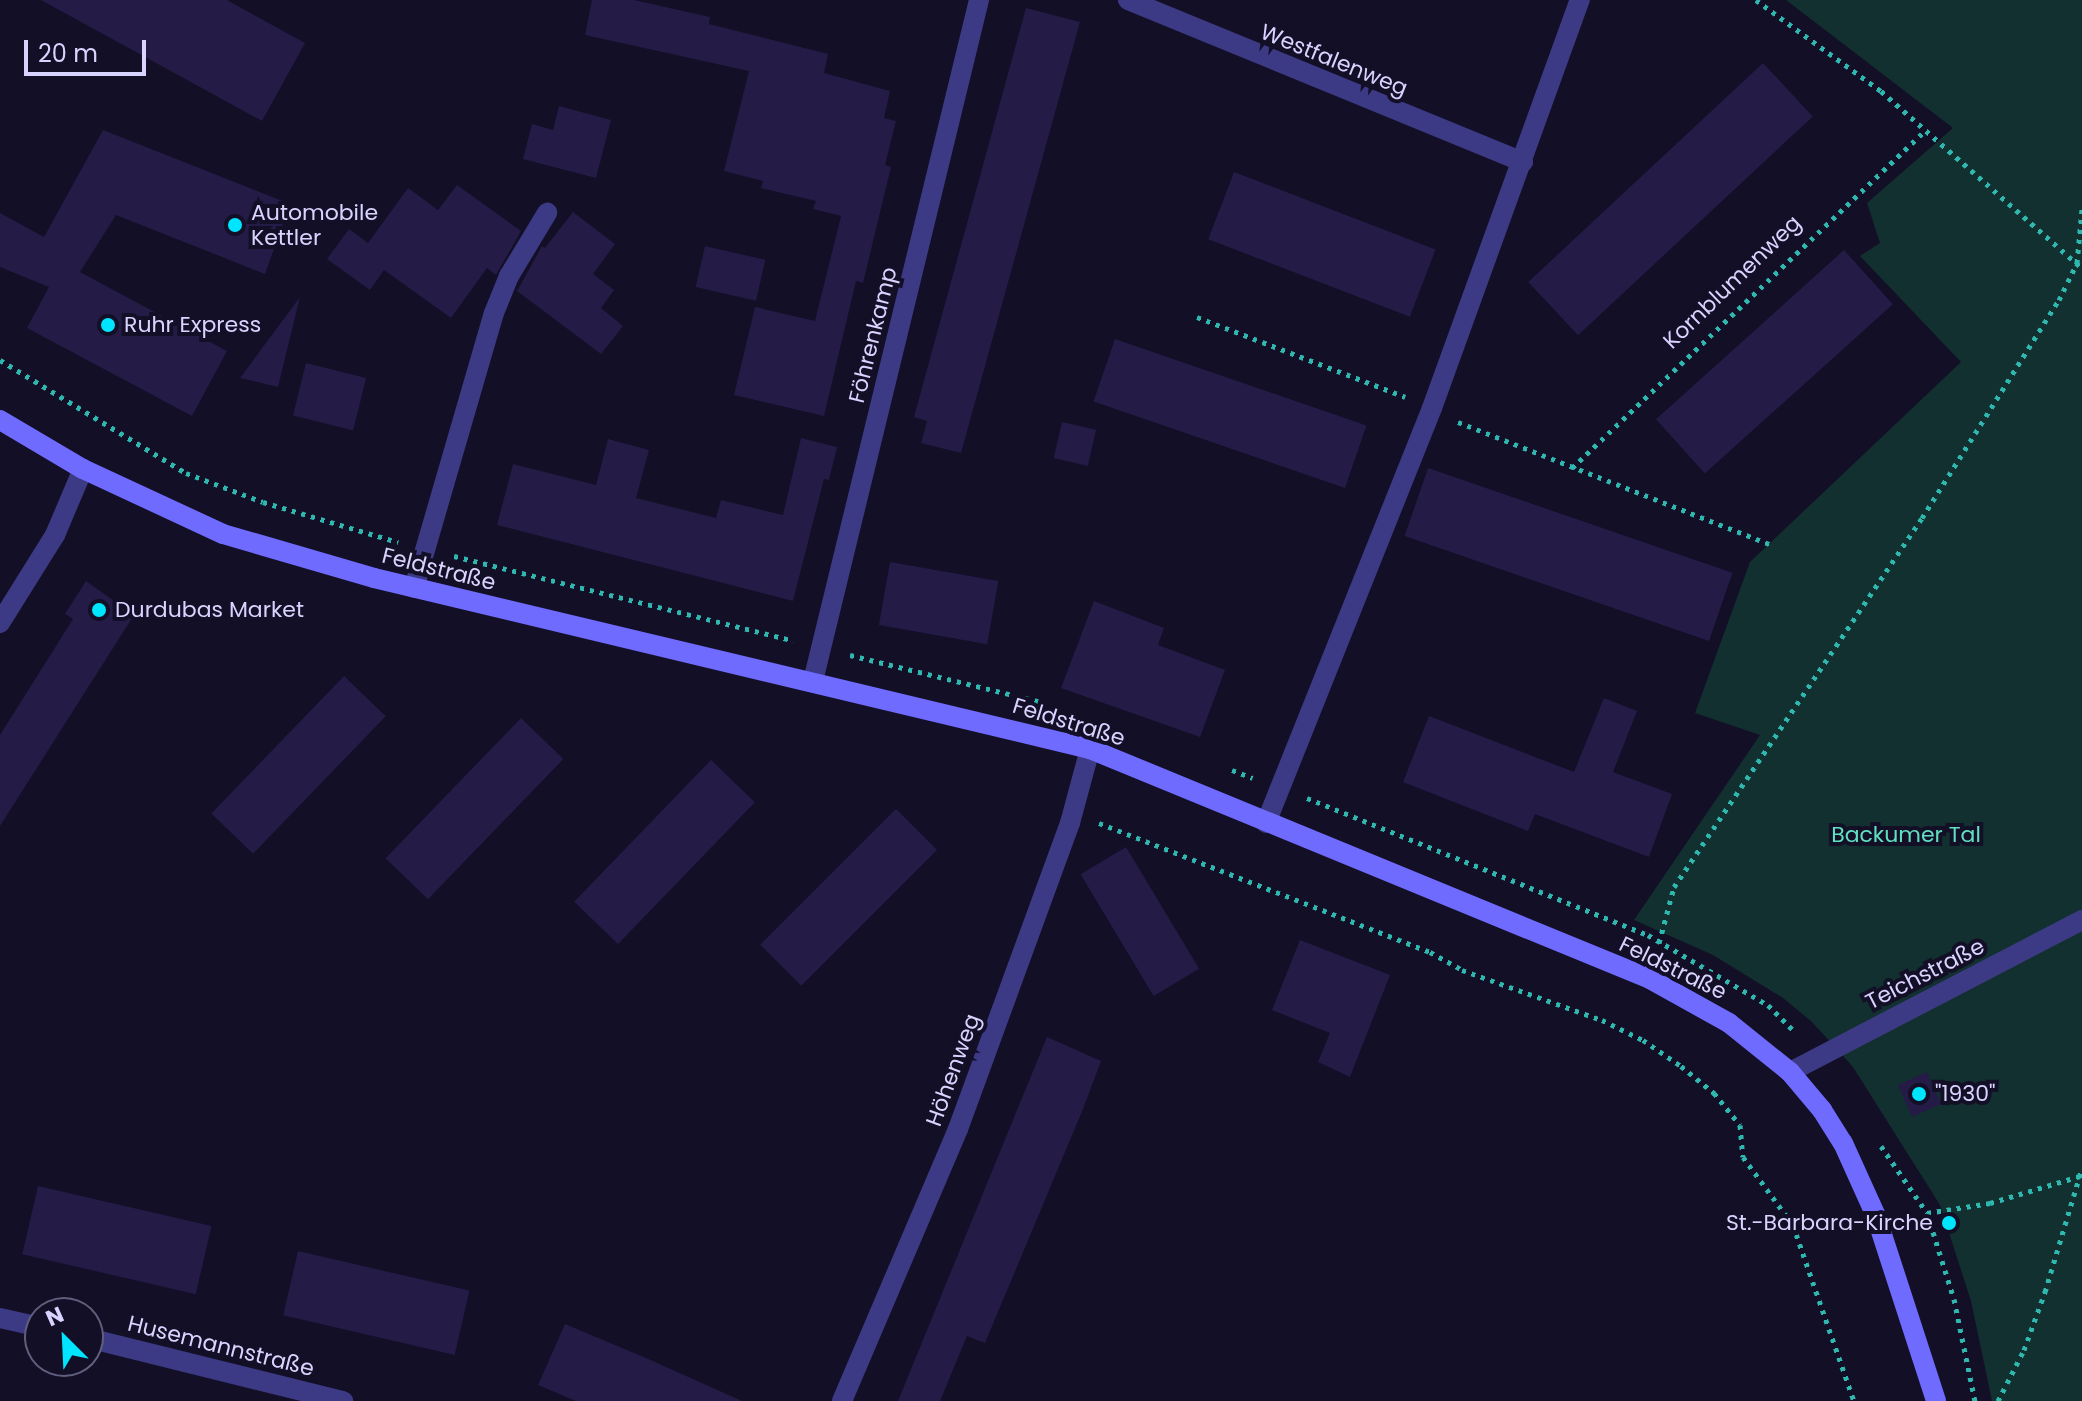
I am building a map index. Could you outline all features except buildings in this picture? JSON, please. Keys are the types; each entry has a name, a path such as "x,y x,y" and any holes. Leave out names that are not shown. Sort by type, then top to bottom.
{"main road":[{"name":"Feldstraße","path":"0,420 83,469 223,534 414,588 1090,749 1650,979 1729,1023 1790,1072 1822,1110 1843,1143 1876,1216 1936,1401"}],"street":[{"name":"Föhrenkamp","path":"813,681 979,0"},
{"name":"Westfalenweg","path":"1128,0 1523,162"},
{"path":"1266,823 1432,408 1580,0"},
{"path":"414,588 494,313 509,276 547,213"},
{"path":"0,623 55,535 83,469"},
{"name":"Höhenweg","path":"842,1401 958,1129 1070,823 1090,749"},
{"name":"Teichstraße","path":"1790,1072 2082,920"},
{"path":"0,1318 24,1323"},
{"name":"Husemannstraße","path":"104,1342 343,1401"}],"path":[{"path":"1756,0 1881,91 2079,265"},
{"name":"Kornblumenweg","path":"1572,468 1926,130"},
{"path":"1650,979 1674,887 1922,518 2079,265 2082,209"},
{"path":"1197,317 1432,408 1460,424 1770,544"},
{"path":"1070,823 1099,823 1430,952 1462,970 1602,1020 1643,1040 1681,1066 1714,1093 1740,1125 1743,1157 1793,1225 1854,1401"},
{"path":"1998,1401 2015,1370 2040,1307 2082,1168"},
{"path":"1927,1213 1990,1203 2080,1176"}],"green space":[{"name":"Backumer Tal","path":"1786,0 2082,0 2082,1401 1992,1401 1971,1301 1940,1205 1853,1067 1812,1022 1783,998 1713,955 1634,920 1760,735 1695,713 1750,562 1961,362 1860,256 1880,243 1867,203 1953,128"}],"place":[{"name":"Automobile Kettler","path":"235,225"},
{"name":"Ruhr Express","path":"108,325"},
{"name":"Durdubas Market","path":"99,610"},
{"name":"\"1930\"","path":"1919,1094"},
{"name":"St.-Barbara-Kirche","path":"1949,1223"}]}
